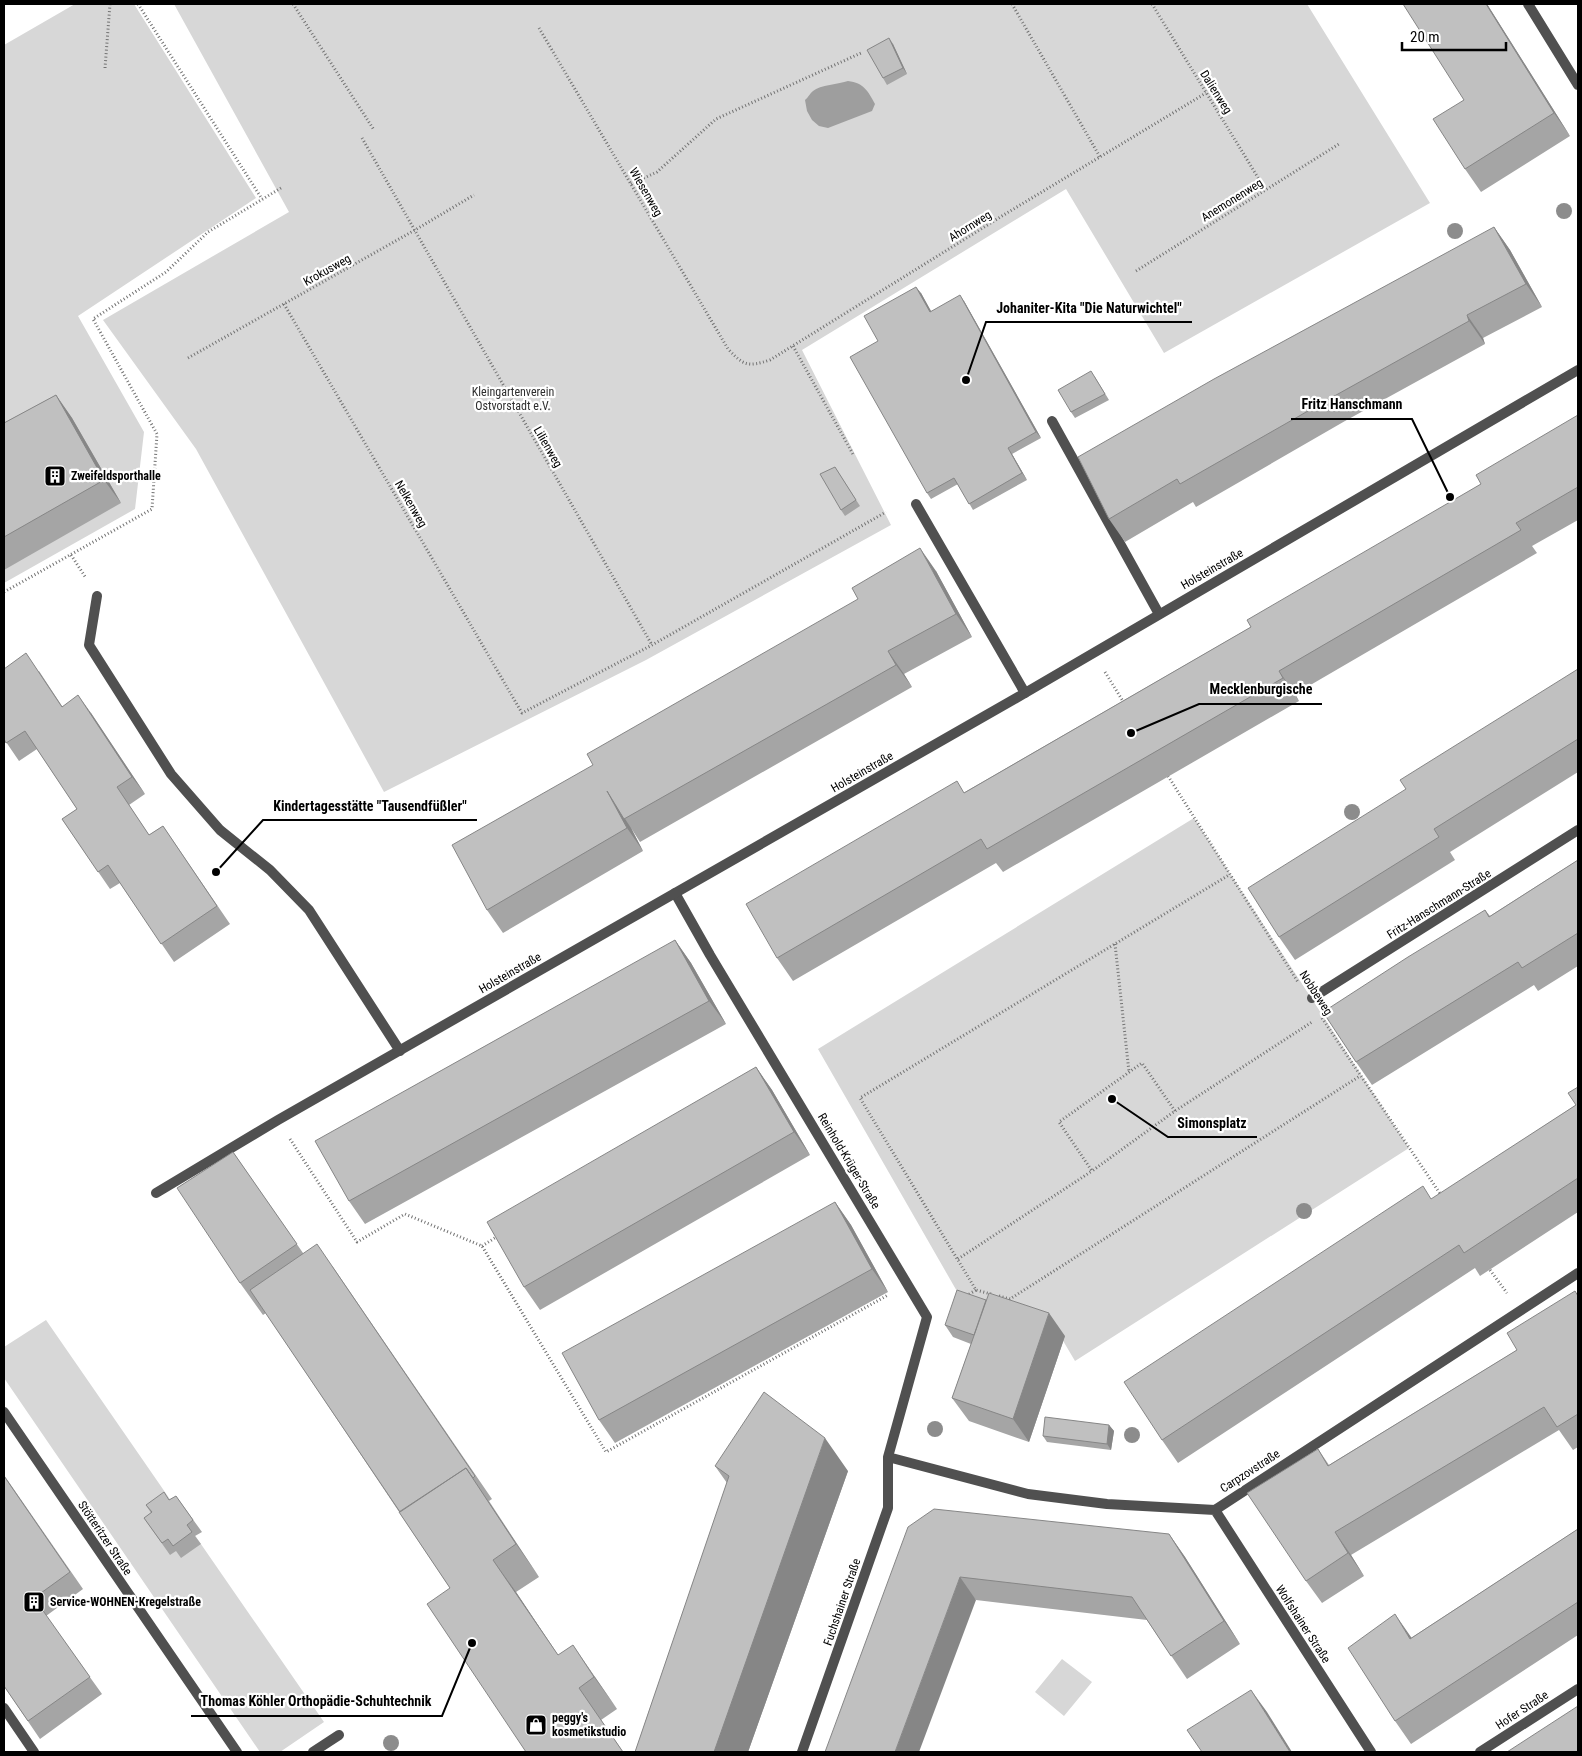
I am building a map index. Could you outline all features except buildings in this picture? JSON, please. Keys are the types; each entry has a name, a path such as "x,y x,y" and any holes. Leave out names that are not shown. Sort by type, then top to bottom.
{"street":[{"path":"1528,4 1578,85"},
{"name":"Holsteinstraße","path":"156,1193 278,1120 1025,693 1578,370"},
{"path":"1052,421 1159,614"},
{"path":"916,504 1025,693"},
{"path":"97,596 89,645 171,774 220,830 270,870 309,910 400,1051"},
{"name":"Fritz-Hanschmann-Straße","path":"1312,998 1578,830"},
{"name":"Reinhold-Krüger-Straße","path":"675,894 928,1317"},
{"name":"Carpzovstraße","path":"888,1457 1028,1494 1106,1504 1215,1510 1578,1273"},
{"path":"888,1457 928,1317"},
{"name":"Stötteritzer Straße","path":"4,1412 237,1752"},
{"name":"Fuchshainer Straße","path":"802,1752 888,1508 888,1457"},
{"name":"Wolfshainer Straße","path":"1215,1510 1371,1752"},
{"name":"Hofer Straße","path":"1480,1752 1578,1689"},
{"path":"4,1708 34,1752"},
{"path":"313,1752 339,1735"}],"path":[{"path":"105,68 110,4"},
{"path":"138,4 262,199"},
{"path":"293,4 374,130"},
{"path":"1012,4 1100,157"},
{"name":"Dalienweg","path":"1152,4 1266,189"},
{"name":"Wiesenweg","path":"539,28 728,349 741,363"},
{"path":"631,184 657,172 716,119 861,53"},
{"name":"Ahornweg","path":"741,363 754,365 770,360 1206,92"},
{"name":"Lilienweg","path":"362,138 652,645"},
{"name":"Anemonenweg","path":"1136,271 1339,144"},
{"path":"4,592 152,509 157,434 93,319 166,272 208,232 282,188"},
{"name":"Krokusweg","path":"188,358 474,195"},
{"name":"Nelkenweg","path":"284,304 522,713 652,645"},
{"path":"793,346 854,456"},
{"path":"652,645 886,512"},
{"path":"1092,653 1126,705"},
{"name":"Nobbeweg","path":"1168,776 1300,985"},
{"path":"976,1290 860,1098 1229,875"},
{"path":"1115,943 1129,1073"},
{"name":"Nobbeweg","path":"1321,1016 1445,1202"},
{"path":"958,1260 1092,1171 1174,1111 1312,1022"},
{"path":"1092,1171 1059,1122 1142,1063 1174,1111"},
{"path":"928,1317 976,1290 1010,1299 1360,1076"},
{"path":"278,1120 357,1242 405,1214 482,1246 606,1452 909,1284"},
{"path":"482,1246 499,1236"}],"green space":[{"path":"75,4 134,4 256,198 78,316 144,432 135,509 4,583 4,45"},
{"name":"Kleingartenverein Ostvorstadt e.V.","path":"174,4 1307,4 1430,203 1164,353 1066,189 802,350 891,525 646,660 384,792 196,449 103,320 289,212"},
{"path":"1194,818 1409,1148 1075,1361 1062,1339 966,1307 818,1049"},
{"path":"46,1320 324,1722 280,1752 260,1752 4,1378 4,1347"},
{"path":"1062,1659 1092,1682 1064,1716 1035,1692"}],"shaded area":[{"path":"848,81 862,86 868,92 875,104 872,111 828,128 819,126 812,120 807,111 805,100 816,89"}],"place":[{"name":"Johaniter-Kita \"Die Naturwichtel\"","path":"966,380"},
{"name":"Zweifeldsporthalle","path":"55,476"},
{"name":"Fritz Hanschmann","path":"1450,497"},
{"name":"Mecklenburgische","path":"1131,733"},
{"name":"Kindertagesstätte \"Tausendfüßler\"","path":"216,872"},
{"name":"Simonsplatz","path":"1112,1099"},
{"name":"Service-WOHNEN-Kregelstraße","path":"34,1602"},
{"name":"Thomas Köhler Orthopädie-Schuhtechnik","path":"472,1643"},
{"name":"peggy's kosmetikstudio","path":"536,1725"}]}
